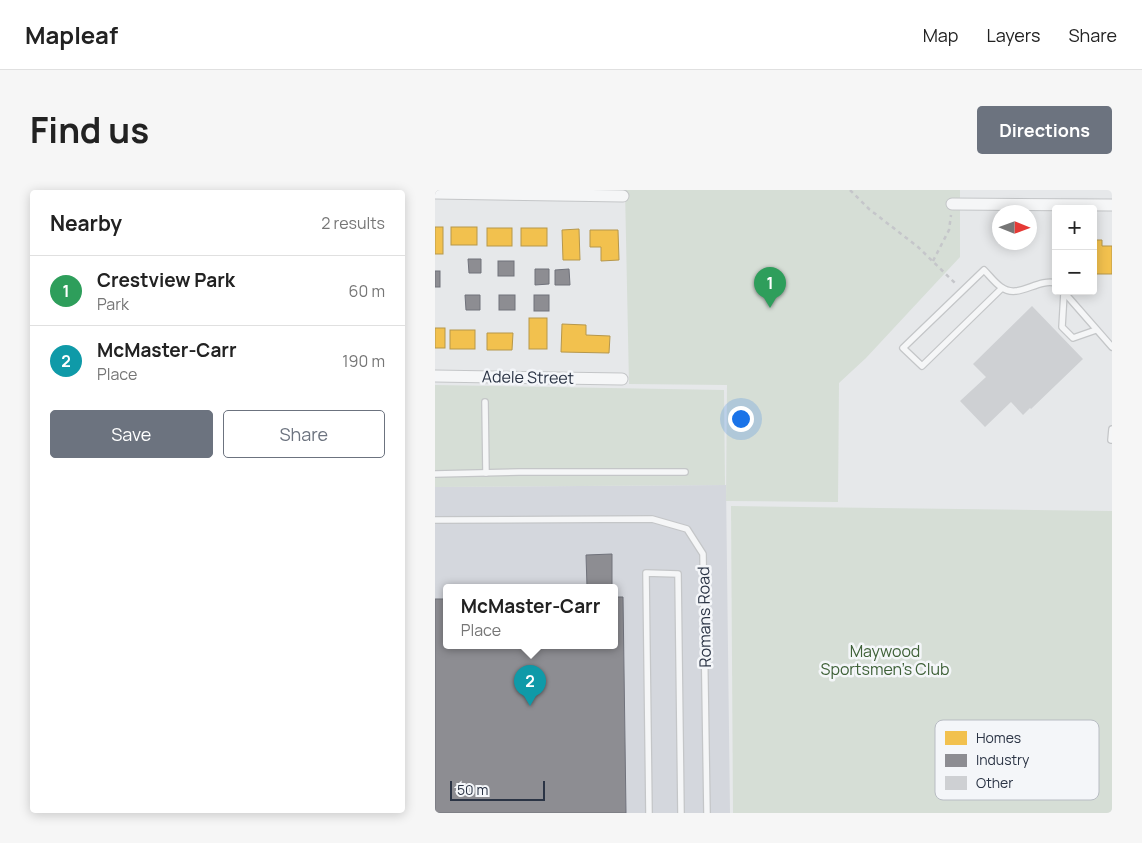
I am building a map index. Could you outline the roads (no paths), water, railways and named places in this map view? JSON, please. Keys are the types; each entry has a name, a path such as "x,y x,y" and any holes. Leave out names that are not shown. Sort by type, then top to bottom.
{"street":[{"path":"435,193 623,196"},
{"path":"952,204 1052,207"},
{"path":"1097,206 1112,205"},
{"name":"Adele Street","path":"435,376 622,379"}],"lane":[{"path":"1002,288 922,366 903,348 984,270 1002,288 1015,292 1047,281 1052,282"},
{"path":"1063,295 1063,327 1073,338 1096,330"},
{"path":"1066,295 1112,347"},
{"path":"485,402 486,473"},
{"path":"1111,440 1112,429"},
{"path":"435,474 685,472"},
{"name":"Romans Road","path":"435,520 652,519 687,529 703,554 707,813"},
{"path":"649,813 646,574 678,574 681,813"}],"place":[{"name":"Crestview Park","path":"770,308"},
{"name":"McMaster-Carr","path":"530,706"}],"park label":[{"name":"Maywood Sportsmen's Club","path":"885,660"}]}
